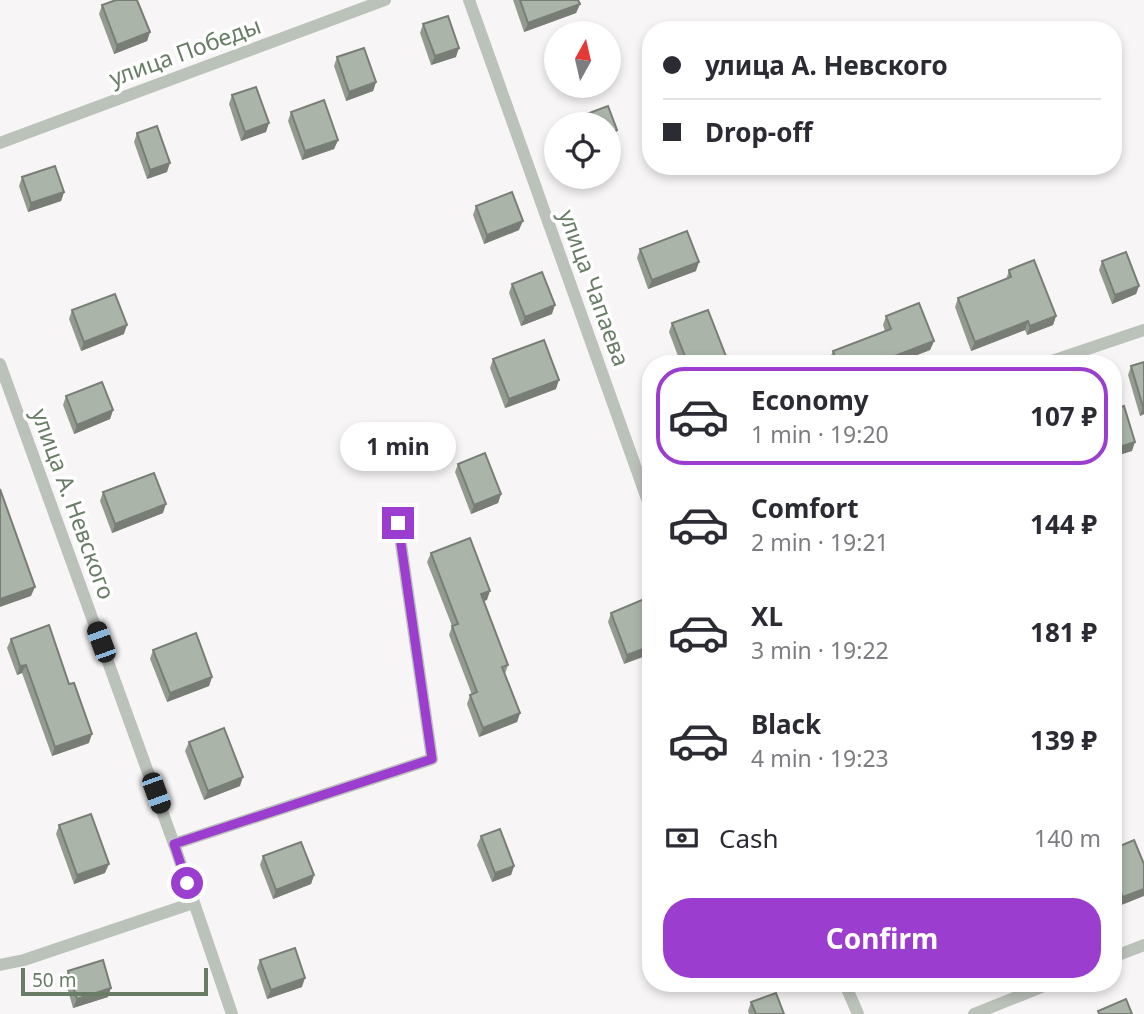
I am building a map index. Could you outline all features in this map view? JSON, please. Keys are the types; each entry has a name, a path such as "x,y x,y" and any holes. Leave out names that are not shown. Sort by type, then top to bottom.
{"street":[{"name":"улица Победы","path":"0,143 385,0"},
{"name":"улица Чапаева","path":"469,0 642,478"},
{"path":"1070,355 1144,330"},
{"name":"улица А. Невского","path":"0,364 174,844 232,1014"},
{"path":"174,844 432,759 398,523"},
{"path":"0,965 24,960 193,903"},
{"path":"1122,954 1144,945"},
{"path":"848,992 858,1014"},
{"path":"974,1014 1029,992"}],"building":[{"path":"116,0 137,0 150,32 117,45 102,5"},
{"path":"520,0 578,0 580,4 528,23"},
{"path":"448,16 459,48 435,56 423,24"},
{"path":"364,48 376,82 349,92 337,57"},
{"path":"256,87 269,123 245,132 232,95"},
{"path":"324,100 338,140 305,151 291,112"},
{"path":"608,106 610,112 592,112"},
{"path":"157,126 170,163 150,170 137,133"},
{"path":"55,166 64,192 31,203 22,177"},
{"path":"512,192 523,221 487,235 476,206"},
{"path":"687,231 699,262 652,280 640,249"},
{"path":"1126,252 1139,286 1115,295 1102,261"},
{"path":"1034,260 1056,316 1030,326 1028,321 975,342 958,298 1011,277 1009,270"},
{"path":"542,272 555,305 525,317 512,284"},
{"path":"115,294 127,325 84,342 72,310"},
{"path":"919,303 934,341 897,355 835,355 833,351 891,329 886,316"},
{"path":"708,310 725,355 684,355 672,323"},
{"path":"544,340 559,380 509,399 493,359"},
{"path":"1144,362 1144,406 1143,407 1131,366"},
{"path":"102,382 113,410 77,425 66,396"},
{"path":"1122,407 1135,442 1122,446"},
{"path":"485,453 501,494 474,505 458,464"},
{"path":"154,473 166,504 115,524 103,492"},
{"path":"0,489 35,587 0,599"},
{"path":"470,538 490,591 481,594 508,665 502,667 520,713 483,728 470,695 477,692 452,626 458,624 431,553"},
{"path":"642,600 642,649 627,655 611,613"},
{"path":"49,625 69,684 74,683 92,734 55,747 26,665 20,666 11,639"},
{"path":"196,633 212,677 170,693 153,650"},
{"path":"224,728 243,777 208,791 189,742"},
{"path":"91,814 109,864 77,875 59,825"},
{"path":"500,829 514,866 495,873 481,836"},
{"path":"1134,840 1144,864 1144,889 1123,897 1122,895 1122,845"},
{"path":"301,842 314,875 276,890 263,856"},
{"path":"295,948 305,978 271,990 260,960"},
{"path":"103,960 111,988 77,999 68,971"},
{"path":"776,993 784,1014 756,1014 751,1002"},
{"path":"1126,999 1132,1014 1099,1014 1098,1011"}],"route":[{"path":"187,883 174,844 432,759 398,523"}]}
